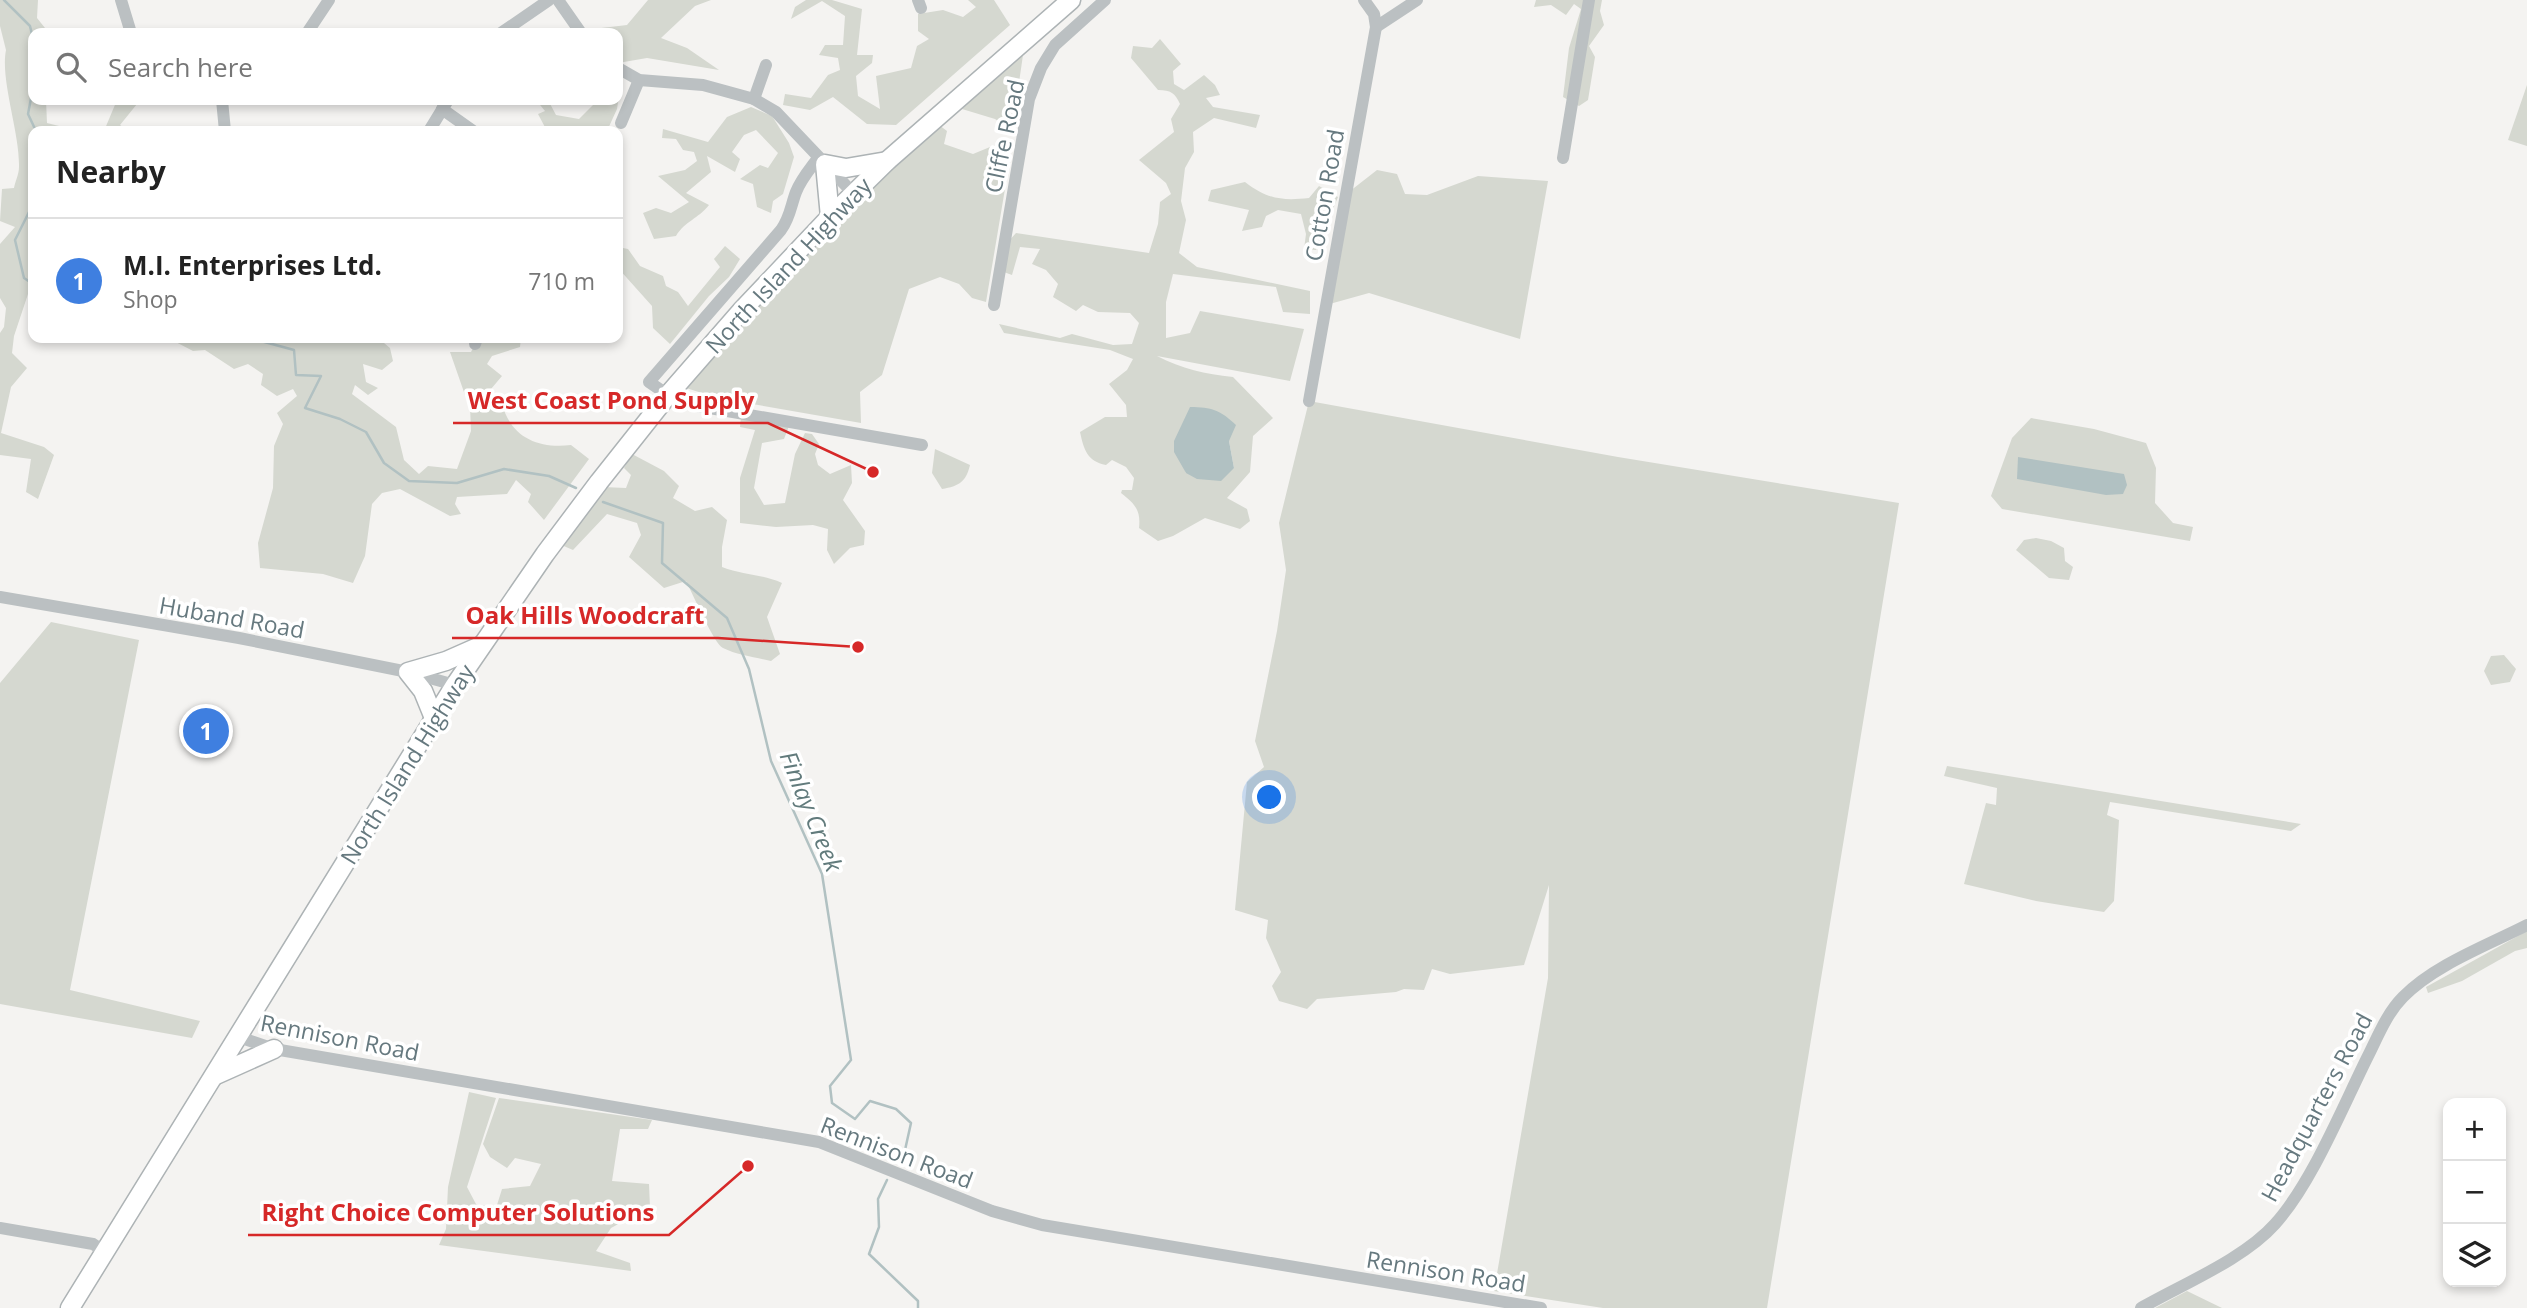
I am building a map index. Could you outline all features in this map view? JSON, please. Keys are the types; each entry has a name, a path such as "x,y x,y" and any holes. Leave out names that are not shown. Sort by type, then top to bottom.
{"main road":[{"name":"North Island Highway","path":"70,1308 434,718 480,646 545,554 668,395 743,309 830,216 887,161 1071,0"},
{"path":"830,216 822,161 846,168 887,161"},
{"path":"434,718 423,691 408,672 446,661 480,646"},
{"path":"216,1075 274,1049"}],"street":[{"path":"121,0 129,28"},
{"path":"310,28 329,0"},
{"path":"508,28 549,0"},
{"path":"558,0 578,28"},
{"name":"Cliffe Road","path":"994,305 1029,99 1041,68 1055,45 1105,0"},
{"path":"1364,0 1374,14 1376,27 1417,0"},
{"path":"1563,158 1589,0"},
{"name":"Cotton Road","path":"1309,401 1376,27"},
{"path":"754,99 766,65"},
{"path":"623,71 639,80 703,85 754,99 776,112 853,193"},
{"path":"621,123 639,80"},
{"path":"222,105 225,126"},
{"path":"432,126 445,105 468,126"},
{"path":"822,161 803,178 788,221 781,230 649,382 668,395 692,405 922,445"},
{"name":"Huband Road","path":"0,597 239,638 408,672 455,685"},
{"name":"Headquarters Road","path":"2141,1308 2245,1251 2277,1223 2316,1161 2382,1027 2403,997 2420,982 2444,968 2527,925"},
{"name":"Rennison Road","path":"239,1037 274,1049 819,1142 992,1211 1042,1225 1541,1308"},
{"path":"0,1228 93,1244 105,1252"}],"shaded area":[{"path":"0,0 38,0 37,18 45,28 28,28 28,105 46,105 47,123 59,126 28,126 28,294 14,336 12,353 27,368 11,387 1,433 44,447 54,455 38,499 26,492 31,459 0,455 0,333 4,327 6,308 0,298 0,244 15,227 0,221 2,189 14,188 19,167 6,76 6,50 0,26"},
{"path":"648,0 711,0 695,6 661,38 687,48 719,70 647,58 623,62 623,28 602,28 627,25"},
{"path":"806,0 832,0 862,9 857,55 873,55 872,63 856,76 858,96 880,109 876,76 911,68 917,46 929,39 918,31 918,14 943,10 963,17 976,7 968,0 994,0 1010,25 896,125 867,124 833,97 810,110 783,105 785,94 811,98 828,75 840,70 838,58 819,55 825,45 843,45 845,16 822,1 791,19 795,7"},
{"path":"1536,0 1602,0 1600,11 1604,25 1589,46 1595,57 1588,100 1579,106 1563,97 1569,48 1581,9 1574,4 1566,15 1551,5 1534,7"},
{"path":"1160,39 1181,64 1173,71 1174,84 1184,90 1204,75 1215,85 1220,95 1206,98 1213,107 1260,115 1256,128 1214,118 1193,132 1194,152 1185,168 1181,201 1186,220 1179,253 1197,267 1310,291 1310,314 1283,312 1276,287 1173,274 1166,302 1166,338 1190,333 1200,311 1304,329 1290,381 1157,356 1194,370 1233,377 1273,418 1253,436 1250,472 1227,498 1247,509 1250,521 1240,529 1205,518 1173,536 1158,541 1139,528 1136,508 1121,493 1122,490 1132,490 1134,478 1126,467 1112,460 1106,465 1090,458 1080,432 1105,417 1127,417 1126,405 1109,384 1127,370 1133,359 1110,350 1004,333 999,324 1060,338 1072,334 1113,345 1132,344 1139,323 1130,313 1098,312 1083,305 1076,311 1053,297 1058,284 1046,270 1032,264 1040,249 1020,247 1012,275 1001,271 1007,243 1016,233 1149,253 1158,224 1160,202 1171,194 1166,183 1139,160 1174,132 1171,119 1180,104 1172,93 1158,90 1131,58 1133,46 1152,48","holes":["1229,441 1234,468 1186,473 1182,463"]},
{"path":"1023,55 1012,131 995,119 962,109 984,84"},
{"path":"2527,85 2527,146 2508,140"},
{"path":"115,105 136,105 121,126 106,126"},
{"path":"540,105 551,105 556,115 579,119 593,105 618,105 609,126 544,126 538,114 545,111"},
{"path":"751,107 772,116 789,143 794,157 783,194 773,201 771,213 757,207 753,184 740,179 760,165 768,168 778,153 756,130 744,135 732,152 740,159 735,172 707,156 711,172 686,193 709,205 676,236 654,239 643,213 656,208 671,213 689,202 658,176 685,170 697,161 694,152 683,150 676,139 662,138 663,129 708,142 727,117"},
{"path":"939,125 947,131 944,144 973,154 990,147 1010,159 986,302 972,298 959,284 940,277 909,289 882,375 860,392 861,423 718,398 686,388 772,289 866,191"},
{"path":"1377,170 1397,174 1405,194 1427,195 1478,176 1548,181 1520,339 1369,293 1326,305 1345,195"},
{"path":"1245,182 1260,192 1283,199 1309,198 1319,186 1338,197 1316,250 1304,249 1306,234 1301,214 1278,210 1266,216 1262,227 1242,231 1249,210 1208,201 1211,190"},
{"path":"725,246 740,259 729,277 709,296 670,344 653,328 652,306 623,274 623,248 628,249 640,266 663,276 666,286 678,292 688,306 720,267 714,259"},
{"path":"178,343 384,343 390,348 393,361 382,370 363,364 366,382 378,388 368,395 355,385 352,394 396,427 404,460 419,474 428,466 457,469 471,431 470,406 484,398 502,403 512,424 527,438 547,445 571,445 589,459 544,520 528,502 531,494 516,480 507,494 457,497 455,504 461,514 450,516 400,489 382,493 372,504 365,556 353,583 323,574 260,568 258,543 273,488 274,446 283,424 277,413 297,396 293,389 277,396 261,385 263,374 248,364 234,369 205,350 193,351"},
{"path":"476,343 520,343 520,347 492,356 487,364 502,376 491,389 465,395 450,352 471,352"},
{"path":"1309,401 1618,457 1899,503 1767,1308 1603,1308 1494,1291 1548,978 1549,885 1524,965 1450,974 1432,969 1424,990 1404,989 1317,999 1307,1009 1279,1001 1272,986 1281,972 1266,938 1268,920 1235,910 1247,782 1264,767 1255,741 1286,570 1279,523"},
{"path":"1190,407 1215,410 1236,425 1229,441 1234,468 1221,481 1197,479 1186,473 1174,452 1174,441"},
{"path":"741,416 789,426 784,439 762,443 754,488 764,505 785,503 795,454 805,433 812,434 819,444 815,454 818,465 830,474 851,465 852,483 843,500 865,531 864,545 850,548 834,564 827,550 828,529 813,525 776,527 740,523 740,478 755,430 740,427"},
{"path":"2031,418 2094,429 2146,443 2156,468 2155,503 2173,523 2193,527 2190,541 2002,509 1991,496 2012,438"},
{"path":"935,449 970,465 961,482 942,489 932,473"},
{"path":"632,454 664,471 679,486 673,498 695,511 712,507 727,520 722,547 722,567 782,583 767,617 780,654 771,661 723,648 709,628 686,581 664,588 629,557 641,535 637,523 607,514 573,550 559,544 603,487 626,488 631,475 624,468"},
{"path":"2018,457 2124,474 2127,485 2123,494 2106,495 2017,479"},
{"path":"2036,538 2051,541 2064,548 2065,561 2073,567 2069,580 2049,578 2016,550 2024,540"},
{"path":"51,622 139,640 70,990 200,1021 192,1038 0,1004 0,683"},
{"path":"2504,655 2516,669 2510,682 2491,685 2484,671 2491,656"},
{"path":"1947,766 2301,824 2291,831 2110,802 2107,815 2119,820 2114,901 2104,912 2036,901 1964,884 1986,803 1996,805 1997,788 1944,776"},
{"path":"2527,931 2527,948 2515,951 2462,981 2428,993 2426,987"},
{"path":"469,1092 496,1098 467,1187 477,1206 497,1205 502,1189 530,1186 541,1164 515,1158 507,1168 490,1157 483,1144 499,1098 652,1120 648,1129 620,1129 612,1181 649,1184 650,1207 611,1228 596,1251 630,1263 631,1271 439,1245 446,1229 448,1187"},
{"path":"2187,1291 2222,1308 2155,1308"}],"waterway":[{"name":"Finlay Creek","path":"4,0 30,28"},
{"name":"Finlay Creek","path":"30,105 28,114 34,126"},
{"name":"Finlay Creek","path":"28,214 15,240 24,278 28,281"},
{"name":"Finlay Creek","path":"268,343 294,350 296,375 321,376 305,408 340,419 366,432 384,463 409,481 457,483 504,469 549,476 576,488"},
{"name":"Finlay Creek","path":"603,502 663,523 662,563 727,618 749,669 771,761 822,874 851,1060 830,1086 832,1103 855,1119 870,1101 896,1109 911,1123 905,1150 897,1162"},
{"name":"Finlay Creek","path":"887,1180 878,1199 879,1227 869,1254 918,1301 918,1308"}],"place":[{"name":"West Coast Pond Supply","path":"873,472"},
{"name":"Oak Hills Woodcraft","path":"858,647"},
{"name":"M.I. Enterprises Ltd.","path":"206,731"},
{"name":"Right Choice Computer Solutions","path":"748,1166"}]}
